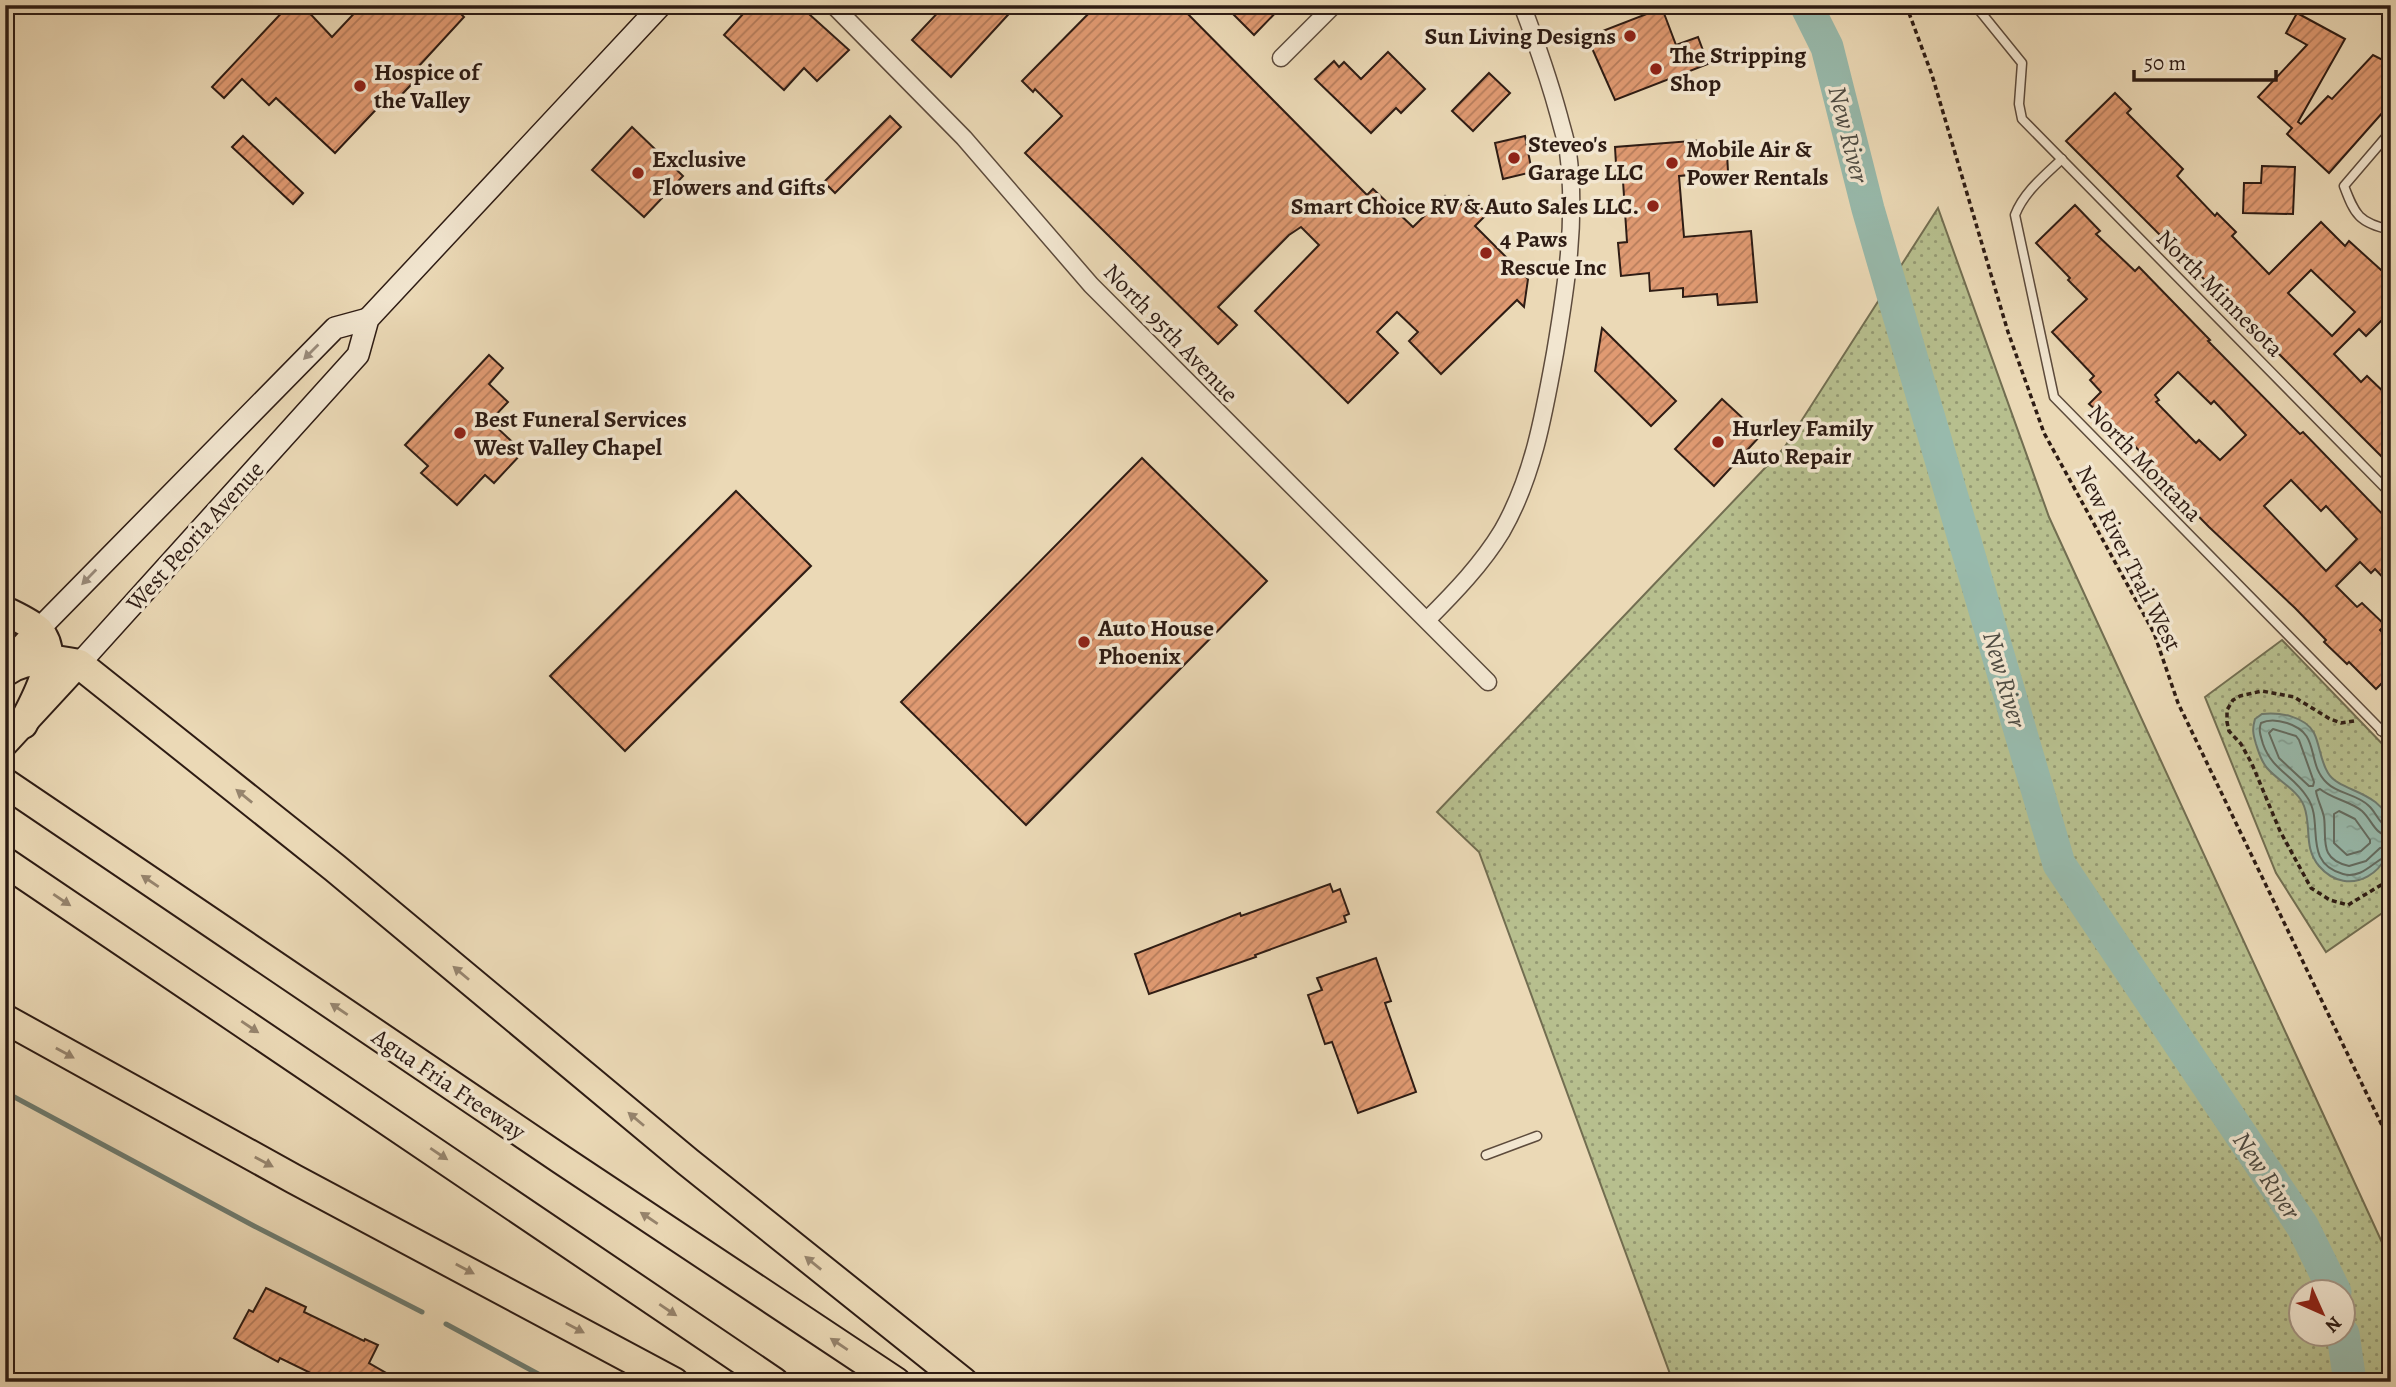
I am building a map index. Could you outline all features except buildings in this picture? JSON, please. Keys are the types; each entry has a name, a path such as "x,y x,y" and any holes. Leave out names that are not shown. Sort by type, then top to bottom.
{"highway":[{"path":"5,611 38,630 47,645 48,660 44,677 14,734"},
{"path":"5,672 19,664 48,660 79,664 335,868 688,1162 963,1382"},
{"name":"Agua Fria Freeway","path":"15,789 562,1160 896,1382"},
{"path":"5,862 774,1382"},
{"path":"5,1019 294,1179 674,1382"}],"main road":[{"name":"West Peoria Avenue","path":"14,734 358,355 368,319 660,5"},
{"name":"West Peoria Avenue","path":"5,666 335,328 368,319"}],"street":[{"name":"North 95th Avenue","path":"833,5 964,138 1091,285 1488,682"},
{"path":"1281,58 1334,5"},
{"path":"1427,620 1483,557 1502,530 1514,504 1536,450 1565,292 1572,193 1567,150 1552,92 1522,5"}],"lane":[{"name":"North Minnesota","path":"1975,5 2022,64 2019,104 2022,119 2391,494"},
{"path":"2391,131 2344,186 2354,212 2369,226 2391,230"},
{"name":"North Montana","path":"2062,159 2029,191 2015,215 2054,397 2391,740"},
{"path":"2381,731 2391,720"},
{"path":"1486,1155 1537,1136"}],"path":[{"name":"New River Trail West","path":"1906,5 1932,75 2008,332 2044,433 2154,633 2178,702 2391,1144"},
{"path":"2364,714 2358,719 2341,723 2294,697 2262,691 2233,700 2227,710 2227,722 2229,730 2252,764 2280,831 2311,888 2330,900 2347,905 2391,879"},
{"path":"2391,770 2386,782 2391,798"}],"green space":[{"path":"1938,208 2049,517 2391,1262 2391,1382 1673,1382 1479,852 1437,812 1784,448"},
{"path":"2282,640 2391,753 2391,907 2326,952 2276,873 2205,697"}],"water":[{"path":"2262,714 2284,715 2298,719 2310,727 2325,768 2334,780 2370,798 2386,814 2391,826 2391,843 2386,857 2368,876 2356,881 2343,881 2331,876 2314,859 2301,800 2267,768 2259,754 2253,729 2255,719"}],"waterway":[{"name":"New River","path":"1806,5 1827,47 1868,209 2059,864 2303,1227 2328,1278"},
{"path":"5,1092 254,1226 422,1312"},
{"path":"446,1324 553,1382"},
{"name":"New River","path":"2345,1348 2350,1382"}],"place":[{"name":"Sun Living Designs","path":"1630,36"},
{"name":"The Stripping Shop","path":"1656,69"},
{"name":"Hospice of the Valley","path":"360,86"},
{"name":"Steveo's Garage LLC","path":"1514,158"},
{"name":"Mobile Air & Power Rentals","path":"1672,163"},
{"name":"Exclusive Flowers and Gifts","path":"638,173"},
{"name":"Smart Choice RV & Auto Sales LLC.","path":"1653,206"},
{"name":"4 Paws Rescue Inc","path":"1486,253"},
{"name":"Best Funeral Services West Valley Chapel","path":"460,433"},
{"name":"Hurley Family Auto Repair","path":"1718,442"},
{"name":"Auto House Phoenix","path":"1084,642"}]}
